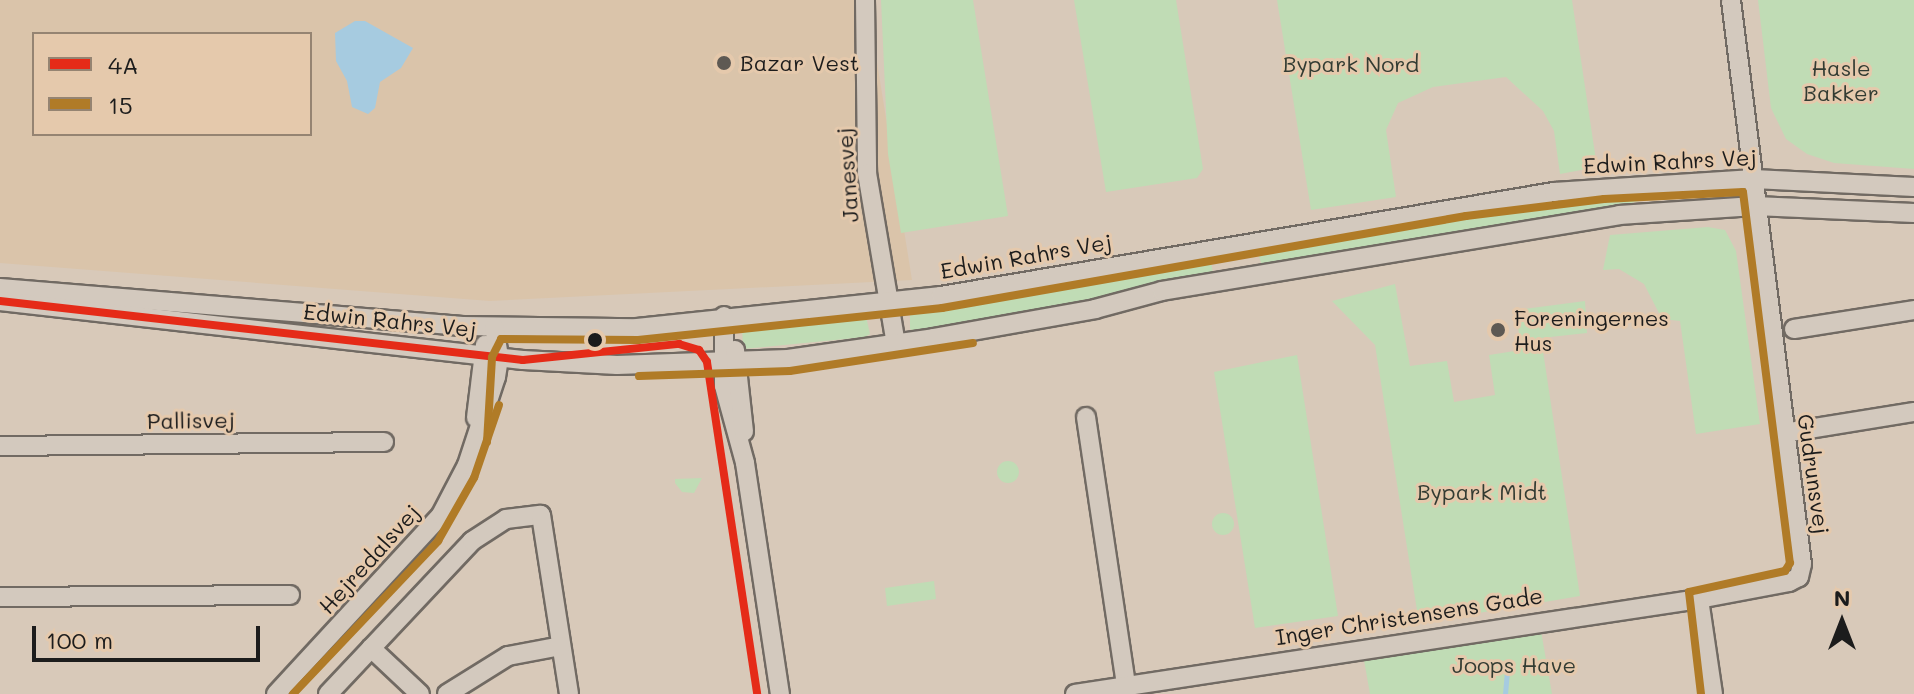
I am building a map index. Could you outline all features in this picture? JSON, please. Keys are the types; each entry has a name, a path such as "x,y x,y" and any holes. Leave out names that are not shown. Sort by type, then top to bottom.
{"street":[{"name":"Janesvej","path":"865,0 867,173 886,300 896,344"},
{"name":"Gudrunsvej","path":"1699,599 1799,577 1802,564 1731,0"},
{"name":"Edwin Rahrs Vej","path":"0,288 220,310 494,327 637,328 972,290 1464,204 1590,188 1754,179 1914,187"},
{"name":"Edwin Rahrs Vej","path":"0,301 586,364 730,361 896,344 1470,237 1619,215 1755,206 1914,213"},
{"path":"1794,329 1914,310"},
{"path":"724,316 780,694"},
{"name":"Hejredalsvej","path":"276,694 428,534 453,495 475,441 494,327"},
{"path":"1784,433 1914,412"},
{"path":"1086,417 1126,685"},
{"name":"Pallisvej","path":"0,446 384,442"},
{"path":"328,694 472,541 506,519 541,515 569,694"},
{"path":"0,597 290,595"},
{"path":"1699,599 1713,694"},
{"name":"Inger Christensens Gade","path":"1075,694 1699,599"},
{"path":"447,694 508,656 561,646"},
{"path":"371,648 420,694"}],"shaded area":[{"path":"0,0 867,0 912,280 490,301 0,263"}],"green space":[{"path":"881,0 973,0 1008,216 901,233 888,154"},
{"path":"1074,0 1176,0 1203,169 1197,178 1106,192"},
{"name":"Bypark Nord","path":"1277,0 1572,0 1597,167 1560,174 1554,131 1543,111 1506,77 1433,87 1398,103 1386,130 1396,197 1311,210"},
{"name":"Hasle Bakker","path":"1758,0 1914,0 1914,169 1834,163 1807,154 1786,139 1771,108"},
{"path":"1718,189 1719,194 1653,197 1596,213 1263,268 1256,248 1513,203"},
{"path":"1708,227 1725,230 1736,251 1760,424 1696,434 1680,321 1662,319 1644,284 1619,269 1603,270 1610,235"},
{"path":"1210,255 1213,274 1094,304 916,332 910,329 910,306"},
{"name":"Bypark Midt","path":"1395,284 1410,366 1447,361 1454,402 1495,395 1489,355 1521,350 1516,310 1585,301 1587,333 1541,338 1580,596 1419,623 1375,345 1332,301"},
{"path":"865,312 870,334 865,337 743,349 742,326"},
{"path":"1297,355 1338,616 1255,628 1214,372"},
{"path":"1008,461 1016,464 1019,472 1016,480 1008,483 1000,480 997,472 1000,464"},
{"path":"702,478 694,493 682,492 675,483 675,479"},
{"path":"1223,513 1234,524 1223,535 1212,524"},
{"path":"934,581 936,599 887,606 885,588"},
{"name":"Joops Have","path":"1541,631 1552,694 1370,694 1364,660"}],"water":[{"path":"355,21 365,21 413,48 401,68 380,82 375,108 368,114 352,107 347,81 336,61 335,33"}],"waterway":[{"path":"1505,694 1507,673"}],"transit line":[{"name":"15","path":"487,442 492,357 501,339 638,340 942,308 1466,216 1604,199 1743,192 1790,563 1785,571 1689,592 1701,694"},
{"name":"4A","path":"0,301 523,360 679,344 699,350 707,362 757,694"},
{"name":"15","path":"639,376 790,371 973,343"},
{"name":"15","path":"293,694 438,541 474,478 499,405"}],"place":[{"name":"Bazar Vest","path":"724,63"},
{"name":"Foreningernes Hus","path":"1498,330"}]}
